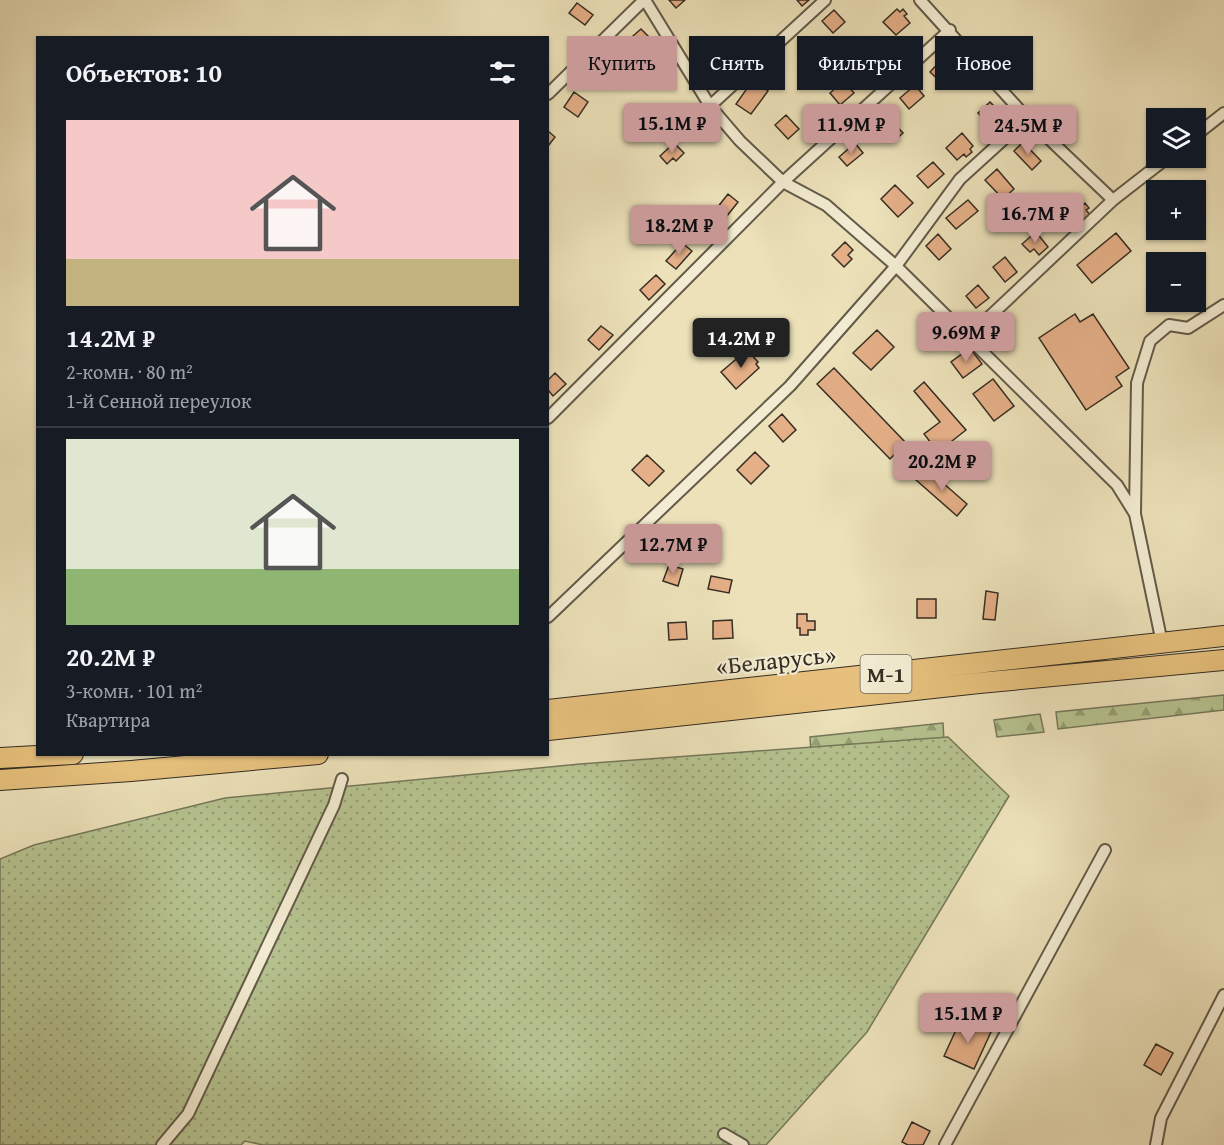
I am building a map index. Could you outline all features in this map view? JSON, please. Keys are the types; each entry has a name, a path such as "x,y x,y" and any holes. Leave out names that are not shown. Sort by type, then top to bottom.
{"highway":[{"name":"«Беларусь»","path":"549,710 1224,636"},
{"name":"«Беларусь»","path":"549,730 1224,660"},
{"path":"0,758 36,756"},
{"path":"0,780 294,756"}],"street":[{"path":"549,93 644,0 710,106 740,141 783,182 826,205 896,266 1117,485 1135,514"},
{"path":"710,106 825,0"},
{"path":"920,0 950,30 1027,118 1113,200"},
{"path":"549,417 783,182 950,30"},
{"path":"1206,127 1224,113"},
{"path":"549,616 790,386 896,266 960,179 1027,118"},
{"path":"968,337 1113,200 1154,168"},
{"path":"1162,643 1135,514 1137,382 1149,341 1170,325 1188,328 1224,305"},
{"path":"162,1145 188,1114 334,805 342,779"},
{"path":"945,1145 1105,850"},
{"path":"1156,1145 1161,1118 1224,995"},
{"path":"724,1134 743,1145"}],"green space":[{"path":"1224,695 1224,710 1058,729 1056,712"},
{"path":"1040,714 1044,732 997,737 994,720"},
{"path":"943,723 944,741 811,754 810,737"},
{"path":"948,737 1009,796 867,1032 766,1145 263,1145 245,1141 241,1145 0,1145 0,859 34,845 225,798 580,764"}],"building":[{"path":"669,0 685,0 676,8"},
{"path":"797,0 809,0 802,6"},
{"path":"577,3 593,15 585,25 569,13"},
{"path":"897,9 900,12 903,9 907,14 904,16 910,23 896,35 883,22"},
{"path":"834,10 845,22 833,33 822,21"},
{"path":"641,29 648,36 633,36"},
{"path":"935,67 935,77 930,72"},
{"path":"746,90 768,91 751,114 736,104"},
{"path":"834,90 852,90 854,93 840,105 830,93"},
{"path":"909,90 919,90 924,96 909,109 900,98"},
{"path":"574,92 588,102 578,117 564,107"},
{"path":"990,102 1003,115 991,126 978,113"},
{"path":"786,115 799,129 788,139 775,125"},
{"path":"886,115 903,133 893,142 876,125"},
{"path":"549,132 555,137 549,145"},
{"path":"962,133 973,146 970,149 972,152 966,157 964,154 957,160 946,148"},
{"path":"1023,142 1041,161 1032,170 1014,151"},
{"path":"674,143 684,153 676,161 673,158 667,164 660,156"},
{"path":"855,143 863,153 847,166 839,157"},
{"path":"933,162 944,174 928,188 917,176"},
{"path":"997,169 1014,189 1003,199 985,180"},
{"path":"895,185 913,203 898,217 881,199"},
{"path":"728,194 738,202 727,216 717,208"},
{"path":"1076,199 1082,206 1085,203 1090,215 1076,226 1063,211"},
{"path":"968,200 978,211 956,229 946,218"},
{"path":"1036,232 1048,247 1039,255 1034,249 1030,252 1022,244"},
{"path":"1116,233 1131,251 1092,283 1077,265"},
{"path":"938,234 951,249 939,260 926,246"},
{"path":"845,242 853,250 848,255 852,259 844,267 832,255"},
{"path":"682,243 692,251 676,269 666,261"},
{"path":"1005,257 1017,272 1005,282 993,267"},
{"path":"656,275 665,284 649,300 640,290"},
{"path":"978,285 989,298 976,308 966,296"},
{"path":"1075,314 1080,322 1093,314 1129,368 1116,377 1122,386 1086,410 1039,338"},
{"path":"601,326 613,335 599,350 588,340"},
{"path":"877,330 894,347 871,370 853,353"},
{"path":"970,348 982,364 963,378 951,362"},
{"path":"747,350 758,362 756,364 759,368 736,389 721,372"},
{"path":"834,368 906,443 890,459 817,384"},
{"path":"555,373 566,384 553,396 549,391 549,379"},
{"path":"993,379 1014,406 994,421 973,394"},
{"path":"924,382 966,430 938,452 924,434 940,422 914,391"},
{"path":"782,414 796,430 783,442 769,426"},
{"path":"755,452 769,466 751,484 737,470"},
{"path":"647,455 664,471 649,486 632,470"},
{"path":"926,468 967,504 957,516 916,480"},
{"path":"669,565 683,569 678,586 663,581"},
{"path":"711,576 732,580 729,593 708,589"},
{"path":"986,591 998,593 995,620 983,619"},
{"path":"917,599 936,599 936,618 917,618"},
{"path":"797,614 807,614 807,621 815,621 815,630 808,630 808,635 800,635 800,628 797,628"},
{"path":"732,620 733,638 713,639 713,621"},
{"path":"686,622 687,639 669,640 668,623"},
{"path":"961,1019 991,1032 974,1069 944,1056"},
{"path":"1156,1044 1173,1053 1161,1075 1144,1065"},
{"path":"912,1122 930,1131 923,1145 908,1145 902,1142"}]}
